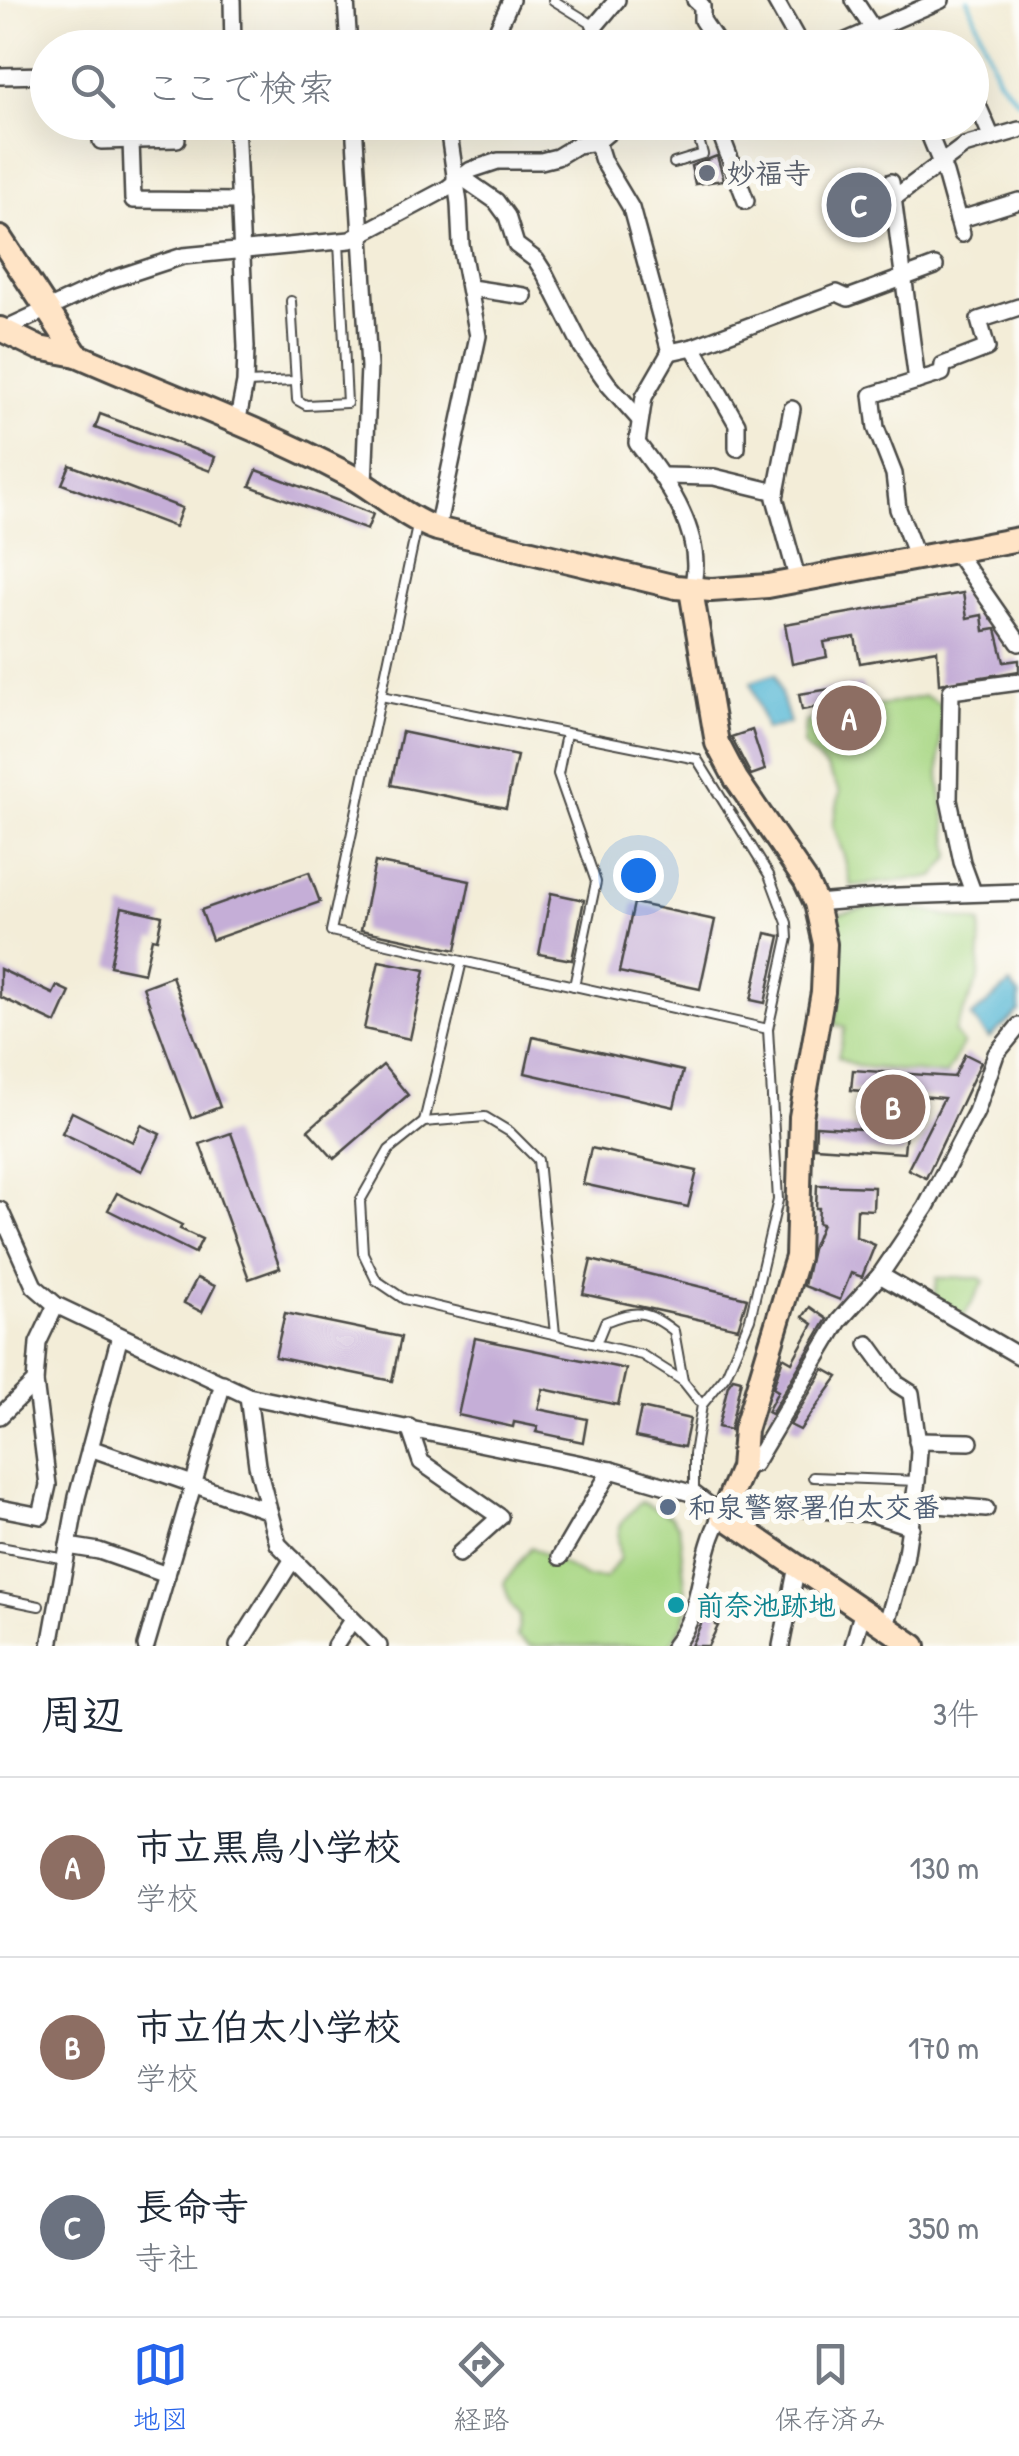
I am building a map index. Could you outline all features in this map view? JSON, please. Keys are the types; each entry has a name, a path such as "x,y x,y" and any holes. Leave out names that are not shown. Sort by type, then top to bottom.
{"street":[{"path":"232,0 233,30"},
{"path":"346,0 347,30"},
{"path":"497,30 511,0"},
{"path":"596,26 618,0"},
{"path":"694,0 702,6 702,20 709,30"},
{"path":"775,0 792,30"},
{"path":"854,0 873,29 941,0"},
{"path":"0,76 30,75"},
{"path":"989,129 992,138"},
{"path":"989,139 1019,130"},
{"path":"139,140 132,200 240,201"},
{"path":"236,424 245,383 237,140"},
{"path":"355,140 369,368 364,484"},
{"path":"427,526 478,336 461,245 451,140"},
{"path":"3,330 110,280 183,256 339,242 362,236 448,188 455,179 498,161 541,161 599,140"},
{"path":"723,140 746,200"},
{"path":"930,140 960,227 1019,201"},
{"path":"916,381 893,190 964,146 985,140"},
{"path":"597,142 631,208 670,352 644,397 636,443 663,476 682,512 696,576 691,590 717,743 736,779 796,862 816,904 824,944 825,974 801,1117 797,1257 746,1430 742,1468 711,1534 689,1625 674,1646"},
{"path":"455,179 463,178 496,201 507,216 516,245 536,260 545,274 582,347 640,420"},
{"path":"0,238 77,355"},
{"path":"670,352 837,293 848,298 935,266"},
{"path":"471,288 512,290"},
{"path":"917,558 898,509 900,472 876,428 872,395 942,373 943,365 986,348 979,320 1019,307"},
{"path":"3,330 39,348 77,355 236,424 364,484 427,526 691,590 752,588 798,581 1019,539"},
{"path":"693,347 738,424 736,448"},
{"path":"792,410 793,445 776,492 798,581"},
{"path":"663,476 714,477 776,492"},
{"path":"956,550 1019,644"},
{"path":"974,892 962,862 949,800 950,691 1019,682"},
{"path":"816,904 1019,892"},
{"path":"742,1468 754,1464 839,1321 880,1274 926,1206 976,1112 996,1054 1019,1026"},
{"path":"0,1210 34,1286 56,1306 248,1396 611,1470 694,1494 914,1646"},
{"path":"880,1274 1019,1356"},
{"path":"0,1508 41,1516 48,1485 35,1382 38,1342 56,1306"},
{"path":"50,1646 90,1448 120,1336"},
{"path":"868,1344 897,1384 911,1393 918,1442 911,1527 886,1626"},
{"path":"0,1416 35,1382"},
{"path":"146,1646 222,1383"},
{"path":"248,1396 257,1464 278,1544 379,1646"},
{"path":"409,1427 421,1462 500,1517 459,1554"},
{"path":"918,1442 970,1442"},
{"path":"90,1448 269,1512"},
{"path":"560,1557 611,1470"},
{"path":"913,1503 986,1508"},
{"path":"806,1509 855,1519 872,1514 911,1527"},
{"path":"67,1553 99,1551 167,1575"},
{"path":"238,1646 293,1559"},
{"path":"780,1646 797,1566"},
{"path":"853,1646 862,1610"},
{"path":"335,1646 352,1620"}],"lane":[{"path":"553,0 598,30"},
{"path":"674,163 703,154 699,140"},
{"path":"291,301 297,400 306,405 347,404 339,242"},
{"path":"245,383 296,381"},
{"path":"427,526 381,696 331,931 768,1029"},
{"path":"381,696 686,755 703,766 769,875 787,922 788,938 768,1029 778,1200 750,1320 726,1374 702,1405 694,1454 694,1494"},
{"path":"566,734 558,774 596,882 574,986"},
{"path":"424,1122 462,960"},
{"path":"555,1334 538,1160 510,1132 485,1117 424,1122 389,1150 360,1201 363,1254 376,1280 404,1299 642,1355 683,1381 702,1405"},
{"path":"596,1344 605,1322 630,1312 654,1316 674,1331 683,1381"},
{"path":"813,1477 917,1481"},
{"path":"0,1547 67,1553"},
{"path":"0,1598 39,1606"}],"green space":[{"path":"925,696 942,705 939,776 951,856 934,877 851,886 833,825 840,792 827,768 803,745 805,722"},
{"path":"871,907 921,910 981,923 979,978 954,1032 963,1044 946,1075 856,1066 838,1057 845,1027 834,1024 842,988 836,914"},
{"path":"937,1278 984,1281 964,1316 934,1303"},
{"path":"641,1502 671,1516 679,1526 687,1607 684,1623 669,1646 530,1646 517,1637 520,1616 510,1604 504,1583 531,1547 586,1577 606,1578 620,1558 620,1526"}],"water":[{"path":"775,674 790,723 766,730 751,682"},
{"path":"1010,984 1019,995 1019,1012 989,1038 971,1017"}],"building":[{"name":"妙福寺","path":"717,156 724,180 695,184 691,166"},
{"path":"862,184 863,189 872,187 878,216 846,222 841,194 849,192 848,187"},
{"path":"100,414 215,457 210,471 95,428"},
{"path":"70,465 182,508 175,527 62,484"},
{"path":"257,470 373,514 367,530 250,486"},
{"path":"963,593 967,618 982,615 984,631 996,629 1004,662 1019,660 1019,671 939,684 937,650 860,663 855,637 824,642 827,657 792,664 785,624"},
{"path":"862,684 864,698 802,710 799,694"},
{"path":"752,730 765,770 751,775 731,737"},
{"path":"402,732 517,756 506,808 391,785"},
{"path":"375,862 470,881 456,950 361,930"},
{"path":"309,872 320,902 212,940 201,910"},
{"path":"551,893 584,900 572,960 539,954"},
{"path":"634,903 715,920 700,989 619,972"},
{"path":"122,907 162,916 144,973 110,966"},
{"path":"766,933 780,936 765,1003 751,1000"},
{"path":"379,961 425,970 410,1039 364,1029"},
{"path":"0,969 53,994 57,986 70,992 56,1023 0,997"},
{"path":"172,976 220,1107 191,1118 143,987"},
{"path":"533,1037 683,1071 674,1107 525,1073"},
{"path":"965,1054 981,1062 926,1178 908,1169 944,1098 851,1090 853,1070 954,1077"},
{"path":"383,1065 408,1095 334,1159 308,1130"},
{"path":"72,1112 133,1142 141,1125 160,1134 142,1171 62,1133"},
{"path":"816,1126 906,1132 904,1153 815,1147"},
{"path":"231,1133 280,1268 249,1279 200,1144"},
{"path":"591,1148 697,1171 688,1207 583,1184"},
{"path":"817,1185 874,1187 873,1210 857,1209 856,1237 875,1245 862,1277 851,1273 840,1300 804,1286 822,1224 818,1223 816,1208"},
{"path":"117,1193 202,1239 195,1253 108,1210"},
{"path":"591,1260 747,1298 738,1328 583,1294"},
{"path":"197,1278 215,1286 202,1312 184,1303"},
{"path":"810,1307 827,1319 771,1414 767,1412 778,1391 773,1388 783,1357 792,1362 813,1324 803,1317"},
{"path":"285,1313 401,1337 392,1381 275,1357"},
{"path":"475,1338 626,1369 618,1405 543,1389 538,1409 587,1419 583,1442 536,1432 538,1427 514,1422 513,1427 458,1415"},
{"path":"824,1369 838,1377 800,1430 790,1425"},
{"path":"733,1378 741,1380 730,1430 718,1427"},
{"path":"641,1408 690,1419 684,1447 635,1437"},
{"path":"706,1604 720,1609 715,1625 718,1626 708,1646 691,1646 704,1617"}],"waterway":[{"path":"968,0 980,30"},
{"path":"989,55 998,78 1019,102"}],"place":[{"name":"妙福寺","path":"707,173"},
{"name":"長命寺","path":"859,205"},
{"name":"市立黒鳥小学校","path":"849,718"},
{"name":"市立伯太小学校","path":"893,1107"},
{"name":"和泉警察署伯太交番","path":"668,1507"},
{"name":"前奈池跡地","path":"676,1605"}]}
